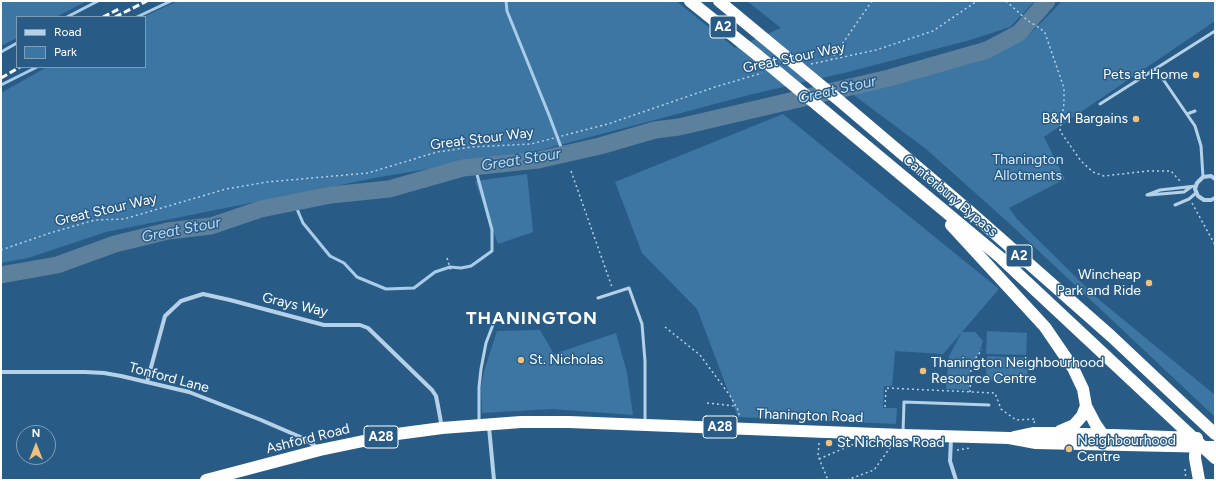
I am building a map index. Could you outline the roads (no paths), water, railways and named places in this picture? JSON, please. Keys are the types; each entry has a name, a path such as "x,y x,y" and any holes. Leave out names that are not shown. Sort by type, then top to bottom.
{"highway":[{"name":"Canterbury Bypass","path":"690,1 824,110 1001,258 1215,458"},
{"name":"Canterbury Bypass","path":"719,1 967,209 1110,336 1215,434"},
{"name":"A2","path":"910,182 1045,327 1073,368 1083,389 1086,406 1103,435"},
{"path":"1055,433 1070,428 1074,425 1082,416 1086,406"},
{"name":"Thanington Road","path":"442,428 521,422 569,422 1009,438 1036,443 1129,446 1195,445"},
{"name":"Ashford Road","path":"206,480 236,474 320,450 397,434 442,428"},
{"name":"Thanington Road","path":"1009,438 1034,433 1182,437 1195,445"},
{"path":"1103,435 1129,446"},
{"name":"A28","path":"1195,445 1215,438"},
{"path":"1195,445 1196,467 1199,480"},
{"name":"A28","path":"1195,445 1215,447"}],"street":[{"path":"1215,178 1211,176 1203,177 1193,186 1200,198 1204,200 1215,199"},
{"name":"Grays Way","path":"147,382 165,316 181,301 203,294 324,325 360,325 368,328 432,390 437,401 442,428"},
{"name":"Tonford Lane","path":"1,372 85,372 121,376 189,392 305,439 320,450"},
{"path":"484,424 494,480"},
{"path":"951,436 950,461 956,480"}],"lane":[{"path":"1100,104 1215,31"},
{"path":"1156,69 1195,126 1201,146 1203,177"},
{"path":"1187,114 1195,111"},
{"path":"1193,186 1184,192 1160,195 1147,194 1160,190 1193,186"},
{"path":"1175,205 1196,193"},
{"path":"598,298 629,288 642,324 645,425"},
{"path":"484,424 478,394 486,343 494,322"},
{"path":"903,435 904,402 989,405"}],"waterway":[{"path":"69,16 98,1"},
{"path":"139,16 171,1"},
{"path":"506,1 507,11 564,155"},
{"name":"Great Stour","path":"1,275 57,265 115,244 168,231 211,226 261,209 331,195 389,189 463,168 538,160 600,146 655,130 679,127 889,78 987,50 1019,33 1047,1"},
{"path":"1,52 16,44"},
{"path":"1,85 35,68"},
{"path":"294,202 303,223 330,256 344,263 357,277 386,289 414,288 435,272 450,267 461,268 471,266 492,251 492,230 475,167"}],"railway":[{"path":"117,16 147,1"},
{"path":"105,16 119,9"},
{"path":"1,78 18,68"}],"place":[{"name":"Pets at Home","path":"1196,75"},
{"name":"B&M Bargains","path":"1136,119"},
{"name":"Wincheap Park and Ride","path":"1149,283"},
{"name":"St. Nicholas","path":"521,360"},
{"name":"Thanington Neighbourhood Resource Centre","path":"923,371"},
{"name":"St Nicholas Road","path":"829,443"},
{"name":"Neighbourhood Centre","path":"1069,449"}],"district":[{"name":"THANINGTON","path":"532,319"}],"park label":[{"name":"Thanington Allotments","path":"1028,168"}]}
